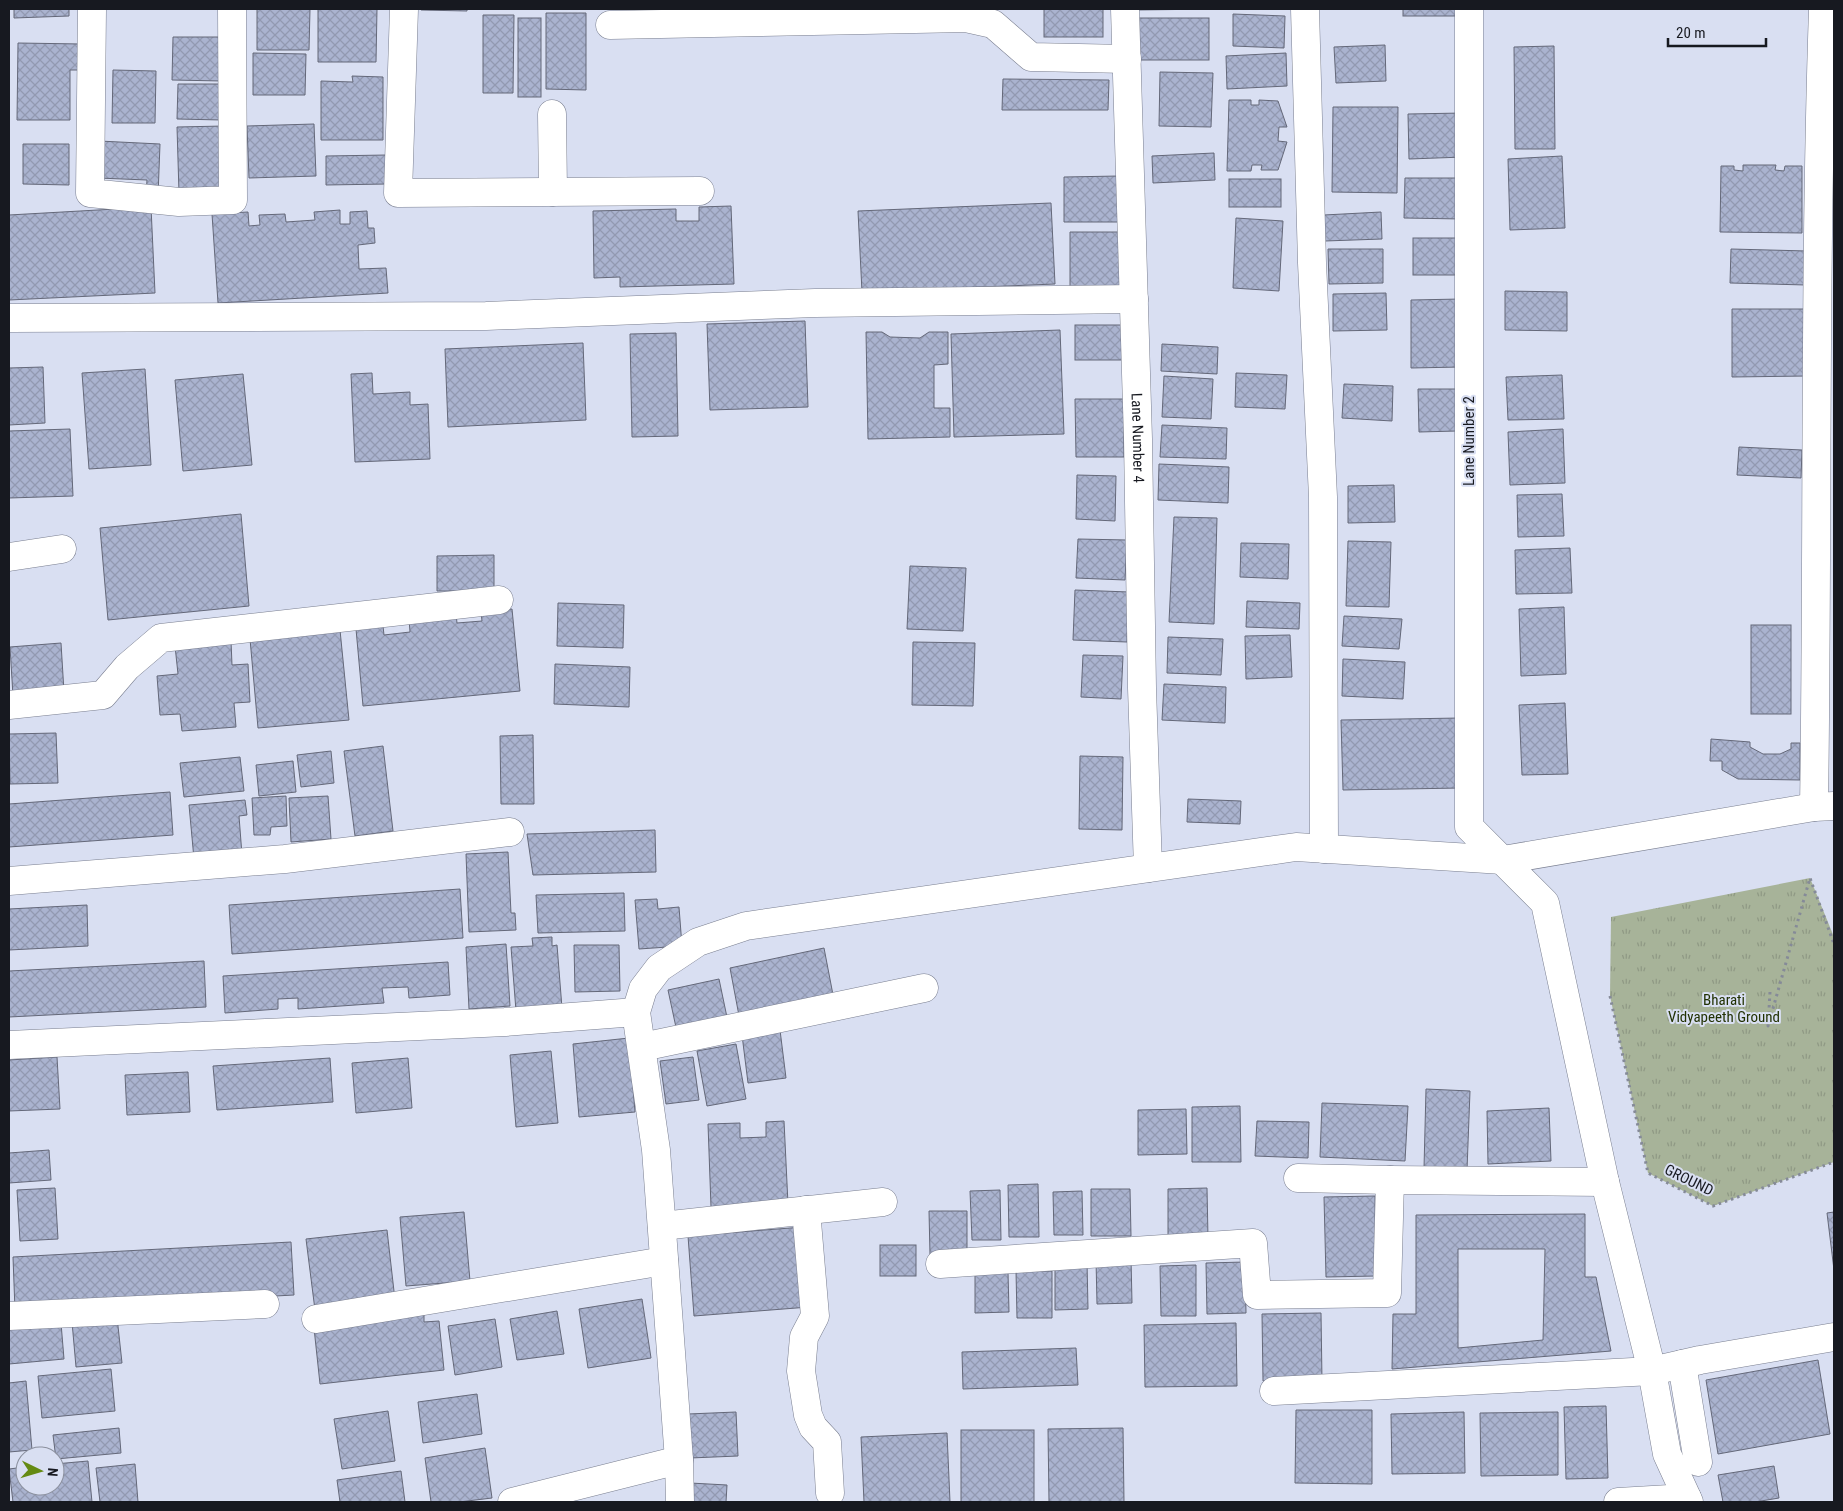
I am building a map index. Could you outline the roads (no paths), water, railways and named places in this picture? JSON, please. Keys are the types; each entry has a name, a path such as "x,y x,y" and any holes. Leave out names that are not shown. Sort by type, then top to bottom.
{"street":[{"path":"92,9 90,193 179,202 233,200 232,9"},
{"path":"404,9 398,193 700,191"},
{"name":"Lane Number 4","path":"1125,9 1148,868"},
{"path":"1305,9 1312,264 1323,497 1324,849"},
{"name":"Lane Number 2","path":"1468,9 1469,826 1545,903 1605,1182 1652,1371 1667,1454 1688,1500"},
{"path":"680,1502 679,1460 656,1150 636,1012 643,989 659,968 698,942 746,926 1296,847 1502,860 1824,807 1817,606 1818,168 1823,9"},
{"path":"610,25 966,18 993,24 1031,57 1127,59"},
{"path":"552,114 553,192"},
{"path":"9,318 486,316 815,303 1134,298"},
{"path":"9,557 62,549"},
{"path":"9,705 103,695 127,667 161,638 499,600"},
{"path":"9,882 285,858 510,832"},
{"path":"642,1047 924,988"},
{"path":"9,1045 505,1022 636,1012"},
{"path":"1298,1178 1605,1182"},
{"path":"940,1264 1253,1243 1257,1295 1387,1293 1390,1180"},
{"path":"662,1226 883,1202"},
{"path":"806,1210 815,1316 804,1337 801,1371 808,1415 813,1427 828,1442 830,1492"},
{"path":"316,1319 664,1262"},
{"path":"9,1316 265,1304"},
{"path":"1274,1391 1652,1371 1834,1337"},
{"path":"1682,1364 1698,1462"},
{"path":"512,1502 679,1460"},
{"path":"1618,1502 1688,1500"}],"park label":[{"name":"Bharati Vidyapeeth Ground","path":"1724,1008"}]}
